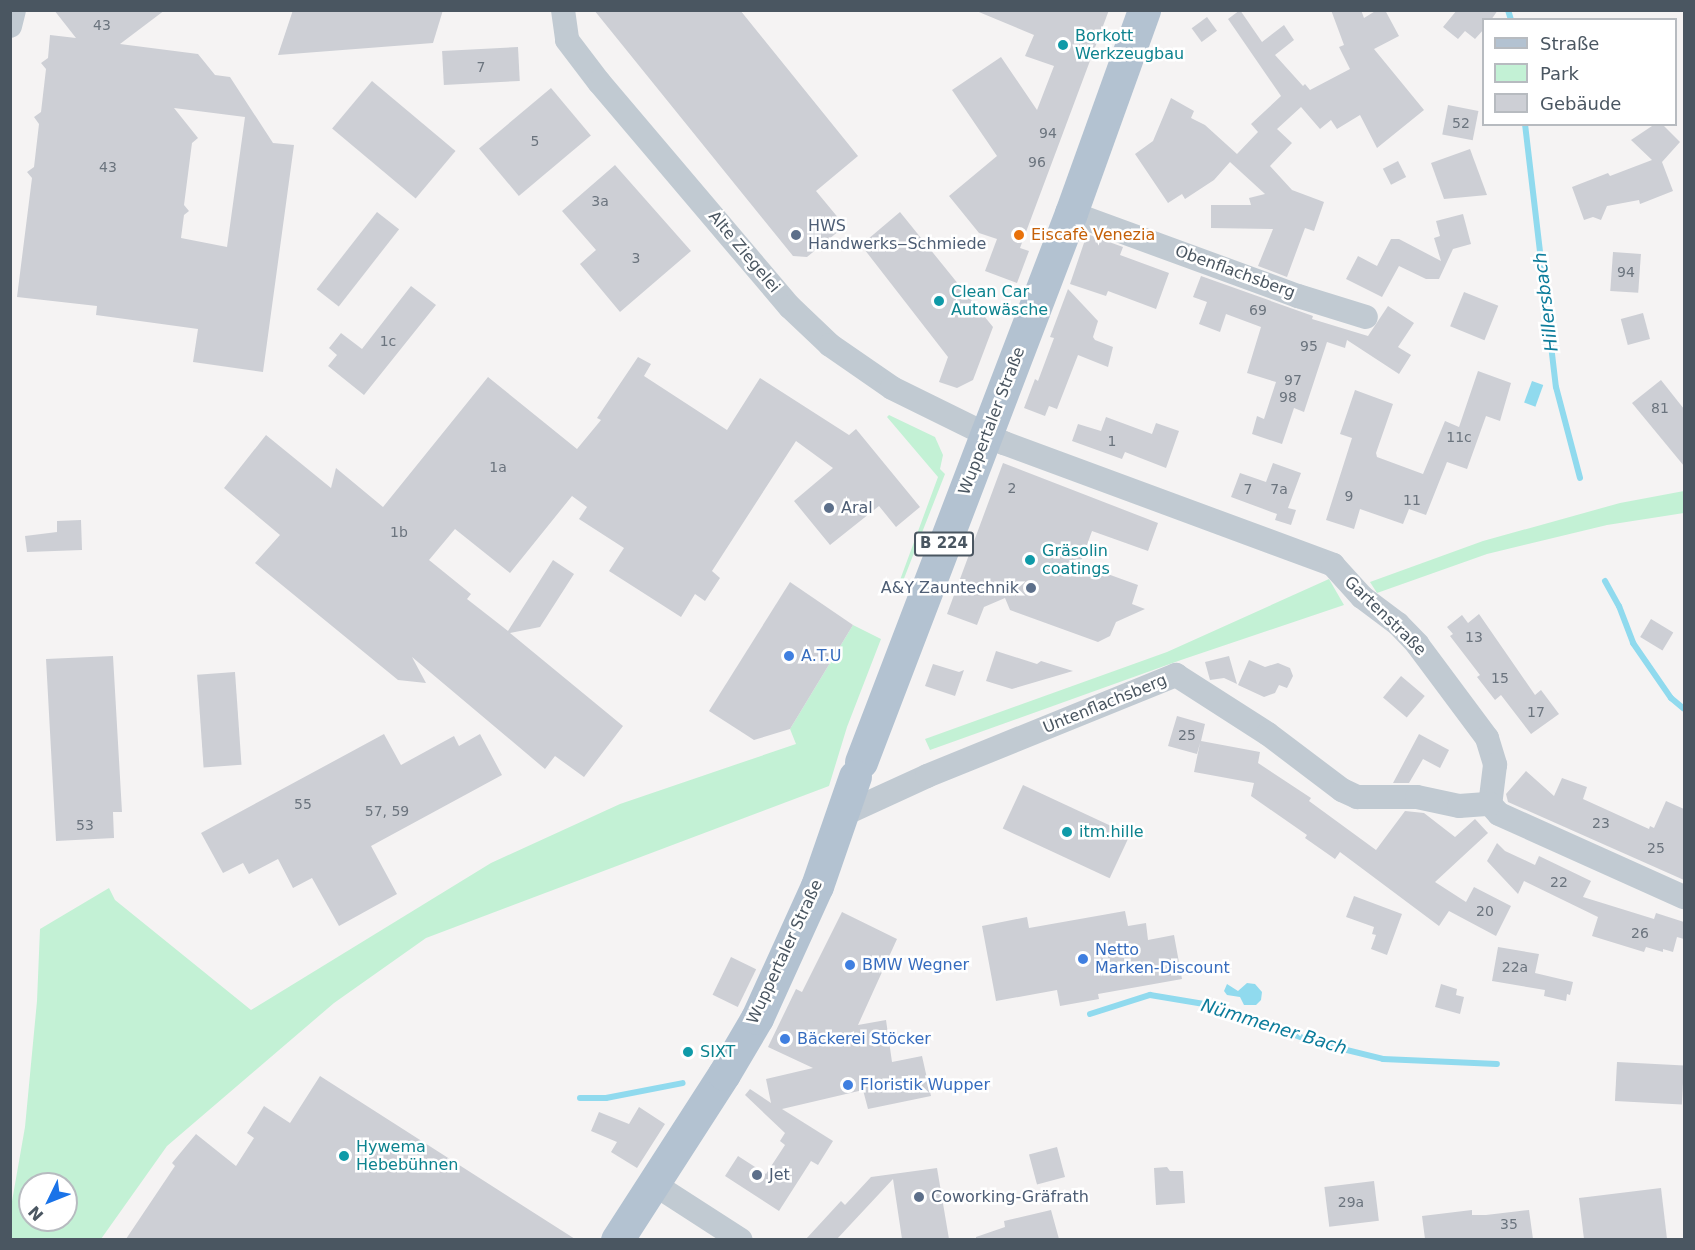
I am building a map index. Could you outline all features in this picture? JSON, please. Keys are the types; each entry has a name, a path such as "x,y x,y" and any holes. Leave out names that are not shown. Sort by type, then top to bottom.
{"main road":[{"name":"Wuppertaler Straße","path":"616,1239 654,1184 757,1018 804,915 1071,213 1144,10"}],"street":[{"path":"10,26 15,10"},
{"name":"Alte Ziegelei","path":"563,10 567,40 805,322 830,345 884,383 985,435"},
{"name":"Obenflachsberg","path":"1071,213 1298,296 1366,317"},
{"name":"Gartenstraße","path":"985,435 1333,565 1362,597 1398,624 1417,644 1487,738 1495,765 1490,804"},
{"name":"Untenflachsberg","path":"842,815 927,776 1176,675 1268,734 1342,790 1357,797 1417,797 1459,806 1490,804"},
{"path":"1490,804 1510,821 1684,897"},
{"path":"654,1184 741,1239"}],"green space":[{"path":"889,415 935,437 943,455 940,469 945,474 903,581 900,580 938,477 887,417"},
{"path":"1684,491 1684,513 1607,525 1487,554 1377,593 1370,582 1483,541 1620,503"},
{"path":"1329,579 1344,605 1181,660 930,750 925,739 1167,652"},
{"path":"853,625 881,639 847,727 829,786 426,938 334,1003 167,1146 101,1239 11,1239 11,1207 25,1127 37,1001 40,929 109,888 115,900 251,1010 491,863 620,804 796,744 790,729"}],"water":[{"path":"1532,381 1543,385 1535,407 1524,403"},
{"path":"1247,983 1255,984 1262,992 1261,1000 1256,1005 1244,1005 1240,997 1227,995 1224,991 1227,984 1238,991"}],"building":[{"path":"54,10 165,10 120,44 198,54 215,75 230,77 273,143 294,145 263,372 193,362 198,329 96,315 97,306 17,297 32,178 27,172 34,167 39,124 34,117 41,112 46,69 41,63 48,58 50,35 76,38","holes":["174,108 245,117 227,247 181,238 184,215 189,211 184,205 192,143 198,138"]},
{"path":"293,10 443,10 433,43 278,55"},
{"path":"594,10 740,10 858,156 816,191 845,226 807,257 793,256"},
{"path":"974,10 1109,10 1020,248 1029,251 1017,283 985,271 997,239 979,233 949,196 997,156 952,90 1001,57 1037,110 1054,66 1025,56 1034,35"},
{"path":"1240,10 1262,42 1284,25 1294,40 1275,55 1303,86 1305,84 1310,90 1350,69 1339,47 1344,45 1331,10 1361,10 1364,18 1377,10 1385,10 1399,36 1374,49 1424,110 1377,148 1360,115 1337,129 1331,120 1320,129 1301,107 1277,129 1292,143 1270,166 1292,190 1324,202 1314,231 1305,228 1287,277 1258,266 1273,229 1211,228 1211,205 1251,205 1249,198 1265,194 1230,162 1214,180 1185,199 1182,194 1168,203 1135,154 1153,141 1171,98 1194,111 1191,118 1205,125 1237,154 1258,132 1251,124 1281,96 1228,19"},
{"path":"1457,10 1498,10 1492,18 1482,18 1482,31 1475,39 1465,31 1458,39 1443,27"},
{"path":"1207,17 1217,31 1202,42 1192,28"},
{"path":"518,47 520,81 444,85 442,51"},
{"path":"372,81 455,151 416,199 332,128"},
{"path":"551,88 591,135 519,196 479,148"},
{"path":"1448,105 1478,111 1473,140 1442,134"},
{"path":"1652,126 1664,126 1680,142 1662,162 1673,191 1640,204 1639,200 1607,206 1601,220 1593,217 1584,220 1572,187 1652,160 1631,140"},
{"path":"1470,149 1487,195 1444,199 1431,163"},
{"path":"1398,161 1406,177 1391,185 1383,169"},
{"path":"615,165 691,251 620,312 580,264 596,250 562,211"},
{"path":"377,212 399,229 339,306 317,289"},
{"name":"Clean Car Autowäsche","path":"900,212 993,327 973,380 957,388 939,382 948,357 861,245"},
{"path":"1463,214 1471,244 1453,249 1439,279 1426,279 1399,266 1382,297 1346,279 1358,256 1377,266 1391,239 1399,239 1441,261 1434,238 1440,236 1436,221"},
{"path":"1087,234 1123,247 1120,255 1169,273 1156,309 1108,291 1106,296 1070,284"},
{"path":"1613,252 1641,254 1638,293 1610,291"},
{"path":"1201,276 1313,316 1312,319 1368,336 1388,306 1414,323 1398,347 1411,355 1399,374 1347,340 1345,348 1327,342 1304,412 1294,408 1282,444 1252,434 1257,416 1264,419 1276,382 1247,373 1261,327 1226,314 1220,332 1199,324 1207,302 1193,297"},
{"path":"411,286 436,305 364,395 328,366 337,355 329,348 341,333 362,349"},
{"path":"1068,289 1098,321 1093,337 1095,340 1113,347 1108,367 1078,355 1057,409 1049,406 1045,416 1024,408 1035,379 1038,381 1054,338 1050,337"},
{"path":"1464,292 1498,306 1484,340 1450,326"},
{"path":"1643,313 1650,339 1628,345 1621,319"},
{"path":"638,357 651,364 644,376 727,430 760,378 849,435 856,429 920,507 896,527 879,506 830,545 794,501 833,468 796,441 712,571 720,578 705,601 695,594 681,617 609,571 624,548 579,519 587,507 572,496 510,573 455,529 429,560 471,594 467,599 508,631 553,560 574,574 540,627 510,633 623,726 584,777 555,756 545,769 412,657 426,683 398,680 255,563 280,535 224,488 266,435 331,488 336,468 383,507 488,377 577,449 601,420 597,418"},
{"path":"1478,371 1511,383 1500,421 1486,416 1467,469 1447,462 1426,515 1409,509 1403,524 1360,509 1354,529 1326,520 1352,438 1340,434 1355,390 1393,404 1376,453 1377,457 1423,474 1445,421 1459,427"},
{"path":"1661,380 1684,409 1684,466 1632,403"},
{"path":"1106,417 1152,434 1156,423 1179,431 1166,468 1125,452 1122,459 1072,441 1078,424 1101,431"},
{"name":"Gräsolin coatings","path":"1003,463 1158,523 1148,551 1092,531 1080,564 1138,585 1132,604 1145,609 1116,622 1110,636 1098,642 1010,610 1005,598 984,607 977,625 947,614"},
{"path":"1273,463 1301,473 1288,508 1296,510 1291,525 1275,520 1277,514 1231,497 1240,473 1266,482"},
{"path":"81,520 82,550 27,552 25,536 57,532 57,521"},
{"name":"A.T.U","path":"790,582 853,625 790,729 754,740 709,711"},
{"path":"1479,614 1535,695 1541,690 1559,714 1531,734 1501,695 1495,700 1477,677 1480,675 1450,636 1453,634 1447,627 1462,615 1468,623"},
{"path":"1651,619 1673,632 1662,650 1640,637"},
{"path":"996,651 1037,664 1041,661 1073,671 1012,689 986,681"},
{"path":"113,656 122,812 113,812 114,838 56,841 46,659"},
{"path":"1229,656 1237,684 1224,678 1210,680 1205,662"},
{"path":"1249,660 1265,667 1278,663 1290,668 1293,676 1287,688 1279,685 1275,693 1264,697 1238,685"},
{"path":"933,664 959,672 964,670 955,696 925,686"},
{"path":"235,672 241,765 204,767 197,675"},
{"path":"1401,676 1425,696 1407,717 1383,697"},
{"path":"1177,716 1205,724 1201,741 1260,752 1258,763 1311,798 1309,801 1376,850 1405,811 1424,813 1455,837 1475,819 1488,833 1435,882 1466,902 1474,887 1511,906 1496,936 1449,911 1439,926 1340,852 1335,859 1305,838 1307,835 1251,796 1254,783 1194,772 1200,743 1197,754 1168,746"},
{"path":"384,734 401,765 454,736 459,746 480,734 502,775 371,846 397,894 339,926 312,878 293,888 278,859 249,874 243,863 223,873 201,833"},
{"path":"1419,734 1449,750 1440,768 1423,759 1409,783 1393,783"},
{"path":"1526,771 1554,796 1562,778 1587,787 1583,799 1649,829 1650,826 1654,828 1666,801 1684,809 1684,880 1508,802 1506,794"},
{"name":"itm.hille","path":"1023,785 1130,835 1110,878 1003,829"},
{"path":"1497,843 1505,851 1535,865 1539,856 1591,881 1583,897 1654,919 1656,913 1684,922 1684,939 1677,937 1673,952 1663,949 1663,952 1646,947 1644,952 1592,936 1598,917 1524,881 1518,894 1487,861"},
{"path":"1354,896 1402,914 1387,955 1371,949 1376,935 1372,934 1374,927 1346,917"},
{"name":"Netto Marken-Discount","path":"1125,911 1128,926 1146,923 1148,940 1174,935 1182,979 1098,994 1099,999 1060,1006 1057,990 996,1001 982,926 1027,917 1029,928"},
{"path":"842,912 897,939 858,1025 886,1020 892,1062 922,1056 931,1096 868,1109 863,1090 782,1109 833,1141 818,1165 811,1161 779,1211 725,1176 738,1156 766,1174 785,1145 780,1141 785,1133 745,1095 750,1089 771,1103 766,1079 813,1068 768,1047 796,989 802,992"},
{"path":"1498,947 1539,954 1535,973 1573,982 1566,1001 1544,996 1545,990 1492,981"},
{"path":"731,957 756,969 738,1007 713,995"},
{"path":"1441,984 1457,989 1456,995 1464,997 1460,1014 1435,1007"},
{"path":"1617,1062 1684,1066 1682,1104 1615,1101"},
{"name":"Hywema Hebebühnen","path":"320,1076 575,1239 126,1239 175,1166 172,1163 196,1134 236,1166 254,1138 247,1133 264,1106 290,1123"},
{"path":"639,1107 665,1124 637,1168 611,1152 617,1142 591,1131 599,1112 629,1124"},
{"path":"1057,1147 1065,1177 1037,1184 1029,1155"},
{"path":"1167,1167 1170,1171 1183,1171 1185,1203 1156,1205 1154,1168"},
{"path":"937,1168 949,1239 902,1239 893,1179 837,1239 806,1239 841,1201 845,1205 871,1177"},
{"path":"1374,1181 1379,1221 1329,1227 1324,1187"},
{"path":"1661,1188 1667,1239 1584,1239 1579,1198"},
{"path":"1051,1210 1059,1239 976,1239 976,1237 1005,1227 1004,1221"},
{"path":"1472,1210 1472,1215 1486,1215 1529,1210 1533,1239 1425,1239 1422,1216"}],"waterway":[{"name":"Hillersbach","path":"1508,10 1510,18"},
{"name":"Hillersbach","path":"1525,126 1556,387 1580,478"},
{"name":"Hillersbach","path":"1605,581 1619,606 1633,643 1671,698 1683,708"},
{"name":"Nümmener Bach","path":"1090,1014 1150,995 1216,1006 1314,1042 1383,1059 1497,1064"},
{"name":"Nümmener Bach","path":"580,1098 606,1098 683,1083"}],"place":[{"name":"Borkott Werkzeugbau","path":"1063,45"},
{"name":"HWS Handwerks‒Schmiede","path":"796,235"},
{"name":"Eiscafè Venezia","path":"1019,235"},
{"name":"Clean Car Autowäsche","path":"939,301"},
{"name":"Aral","path":"829,508"},
{"name":"Gräsolin coatings","path":"1030,560"},
{"name":"A&Y Zauntechnik","path":"1031,588"},
{"name":"A.T.U","path":"789,656"},
{"name":"itm.hille","path":"1067,832"},
{"name":"Netto Marken-Discount","path":"1083,959"},
{"name":"BMW Wegner","path":"850,965"},
{"name":"Bäckerei Stöcker","path":"785,1039"},
{"name":"SIXT","path":"688,1052"},
{"name":"Floristik Wupper","path":"848,1085"},
{"name":"Hywema Hebebühnen","path":"344,1156"},
{"name":"Jet","path":"757,1175"},
{"name":"Coworking-Gräfrath","path":"919,1197"}]}
